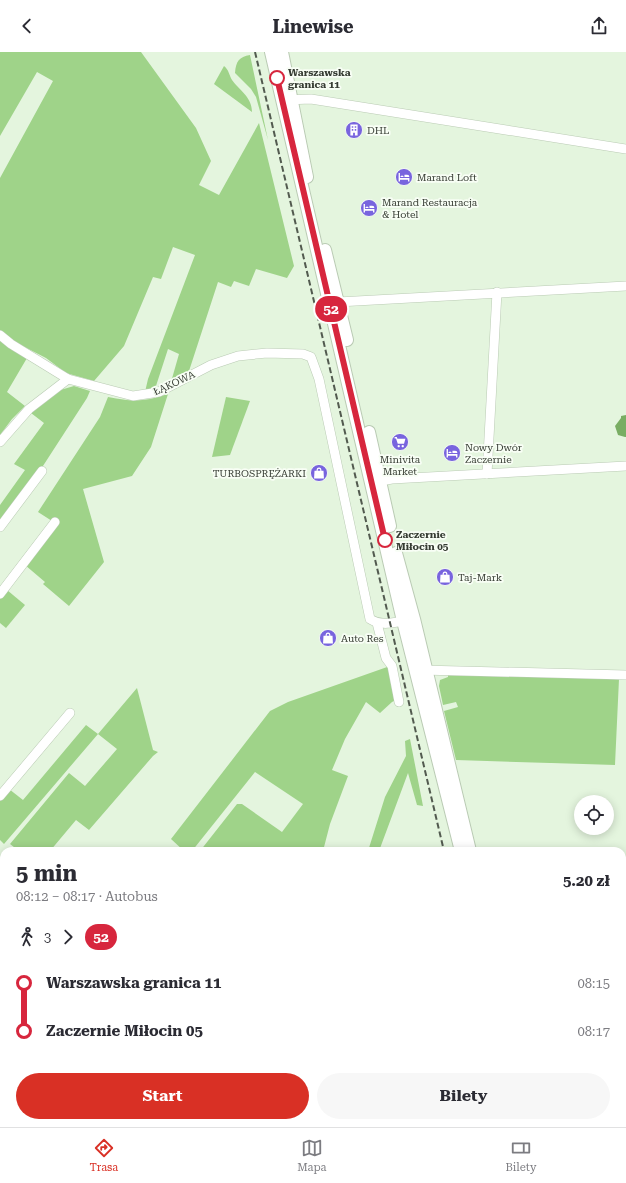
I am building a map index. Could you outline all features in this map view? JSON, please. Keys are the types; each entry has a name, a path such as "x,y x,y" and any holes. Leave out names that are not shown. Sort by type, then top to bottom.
{"main road":[{"path":"271,52 287,100 338,302 346,352"},
{"path":"282,52 287,100 376,482 403,621 421,670"},
{"path":"376,482 396,551 421,670 460,831 461,847"},
{"path":"460,831 468,847"}],"street":[{"path":"287,100 311,100 626,149"},
{"path":"338,302 626,286"},
{"path":"487,474 497,292"},
{"name":"ŁĄKOWA","path":"0,335 11,344 68,379 133,396 159,392 211,365 238,356 267,353 303,354 311,357 319,379 370,619 377,623"},
{"path":"0,442 29,409 68,379"},
{"path":"376,482 626,466"},
{"path":"0,527 42,470"},
{"path":"0,594 54,522"},
{"path":"400,702 392,666 386,658 377,623 386,624 403,621"},
{"path":"421,670 626,675"},
{"path":"0,796 70,713"}],"shaded area":[{"path":"0,52 141,52 196,128 211,161 199,185 219,195 259,123 294,266 287,278 256,269 249,286 234,281 231,287 218,282 189,371 171,382 179,354 168,349 155,389 145,392 148,379 195,255 173,247 161,279 153,277 124,346 94,381 66,373 46,358 9,339 0,330 0,178 53,81 37,72 0,136"},
{"path":"250,55 268,140 256,97 251,89 235,73 236,65 239,60"},
{"path":"224,66 232,80 248,98 252,112 214,84"},
{"path":"0,340 27,358 7,392 25,406 12,419 0,435"},
{"path":"74,386 90,391 87,398 41,469 0,524 0,505 25,470 14,464 44,423 31,413 57,391"},
{"path":"168,394 151,447 132,476 83,489 104,562 69,606 43,584 45,582 25,565 52,521 38,512 100,417 108,397 125,400 138,400 152,399"},
{"path":"226,397 250,401 230,455 212,457"},
{"path":"626,415 625,437 618,435 615,426 621,416"},
{"path":"7,590 25,605 6,628 0,623 0,598"},
{"path":"390,666 396,700 380,713 366,702 345,739 332,770 348,776 330,824 324,847 203,847 237,804 242,804 282,832 303,804 255,772 195,847 180,847 171,839 270,711 288,702"},
{"path":"448,673 619,679 615,765 456,760 444,711 458,707 456,702 443,705 439,686 440,680 448,677"},
{"path":"137,688 153,750 158,752 89,830 76,820 53,847 14,847 10,844 69,773 85,786 117,749 98,734"},
{"path":"86,725 98,734 4,844 0,840 0,800 9,789 23,800"},
{"path":"410,739 423,806 417,805 408,773 380,847 369,847 385,797 406,756 405,741"}],"railway":[{"path":"255,52 443,847"}],"bus line":[{"name":"52","path":"277,78 296,165 344,361 385,540"}],"place":[{"name":"Warszawska granica 11","path":"277,78"},
{"name":"DHL","path":"354,130"},
{"name":"Marand Loft","path":"404,177"},
{"name":"Marand Restauracja & Hotel","path":"369,208"},
{"name":"Minivita Market","path":"400,442"},
{"name":"Nowy Dwór Zaczernie","path":"452,453"},
{"name":"TURBOSPRĘŻARKI","path":"319,473"},
{"name":"Zaczernie Miłocin 05","path":"385,540"},
{"name":"Taj-Mark","path":"445,577"},
{"name":"Auto Res","path":"328,638"}]}
